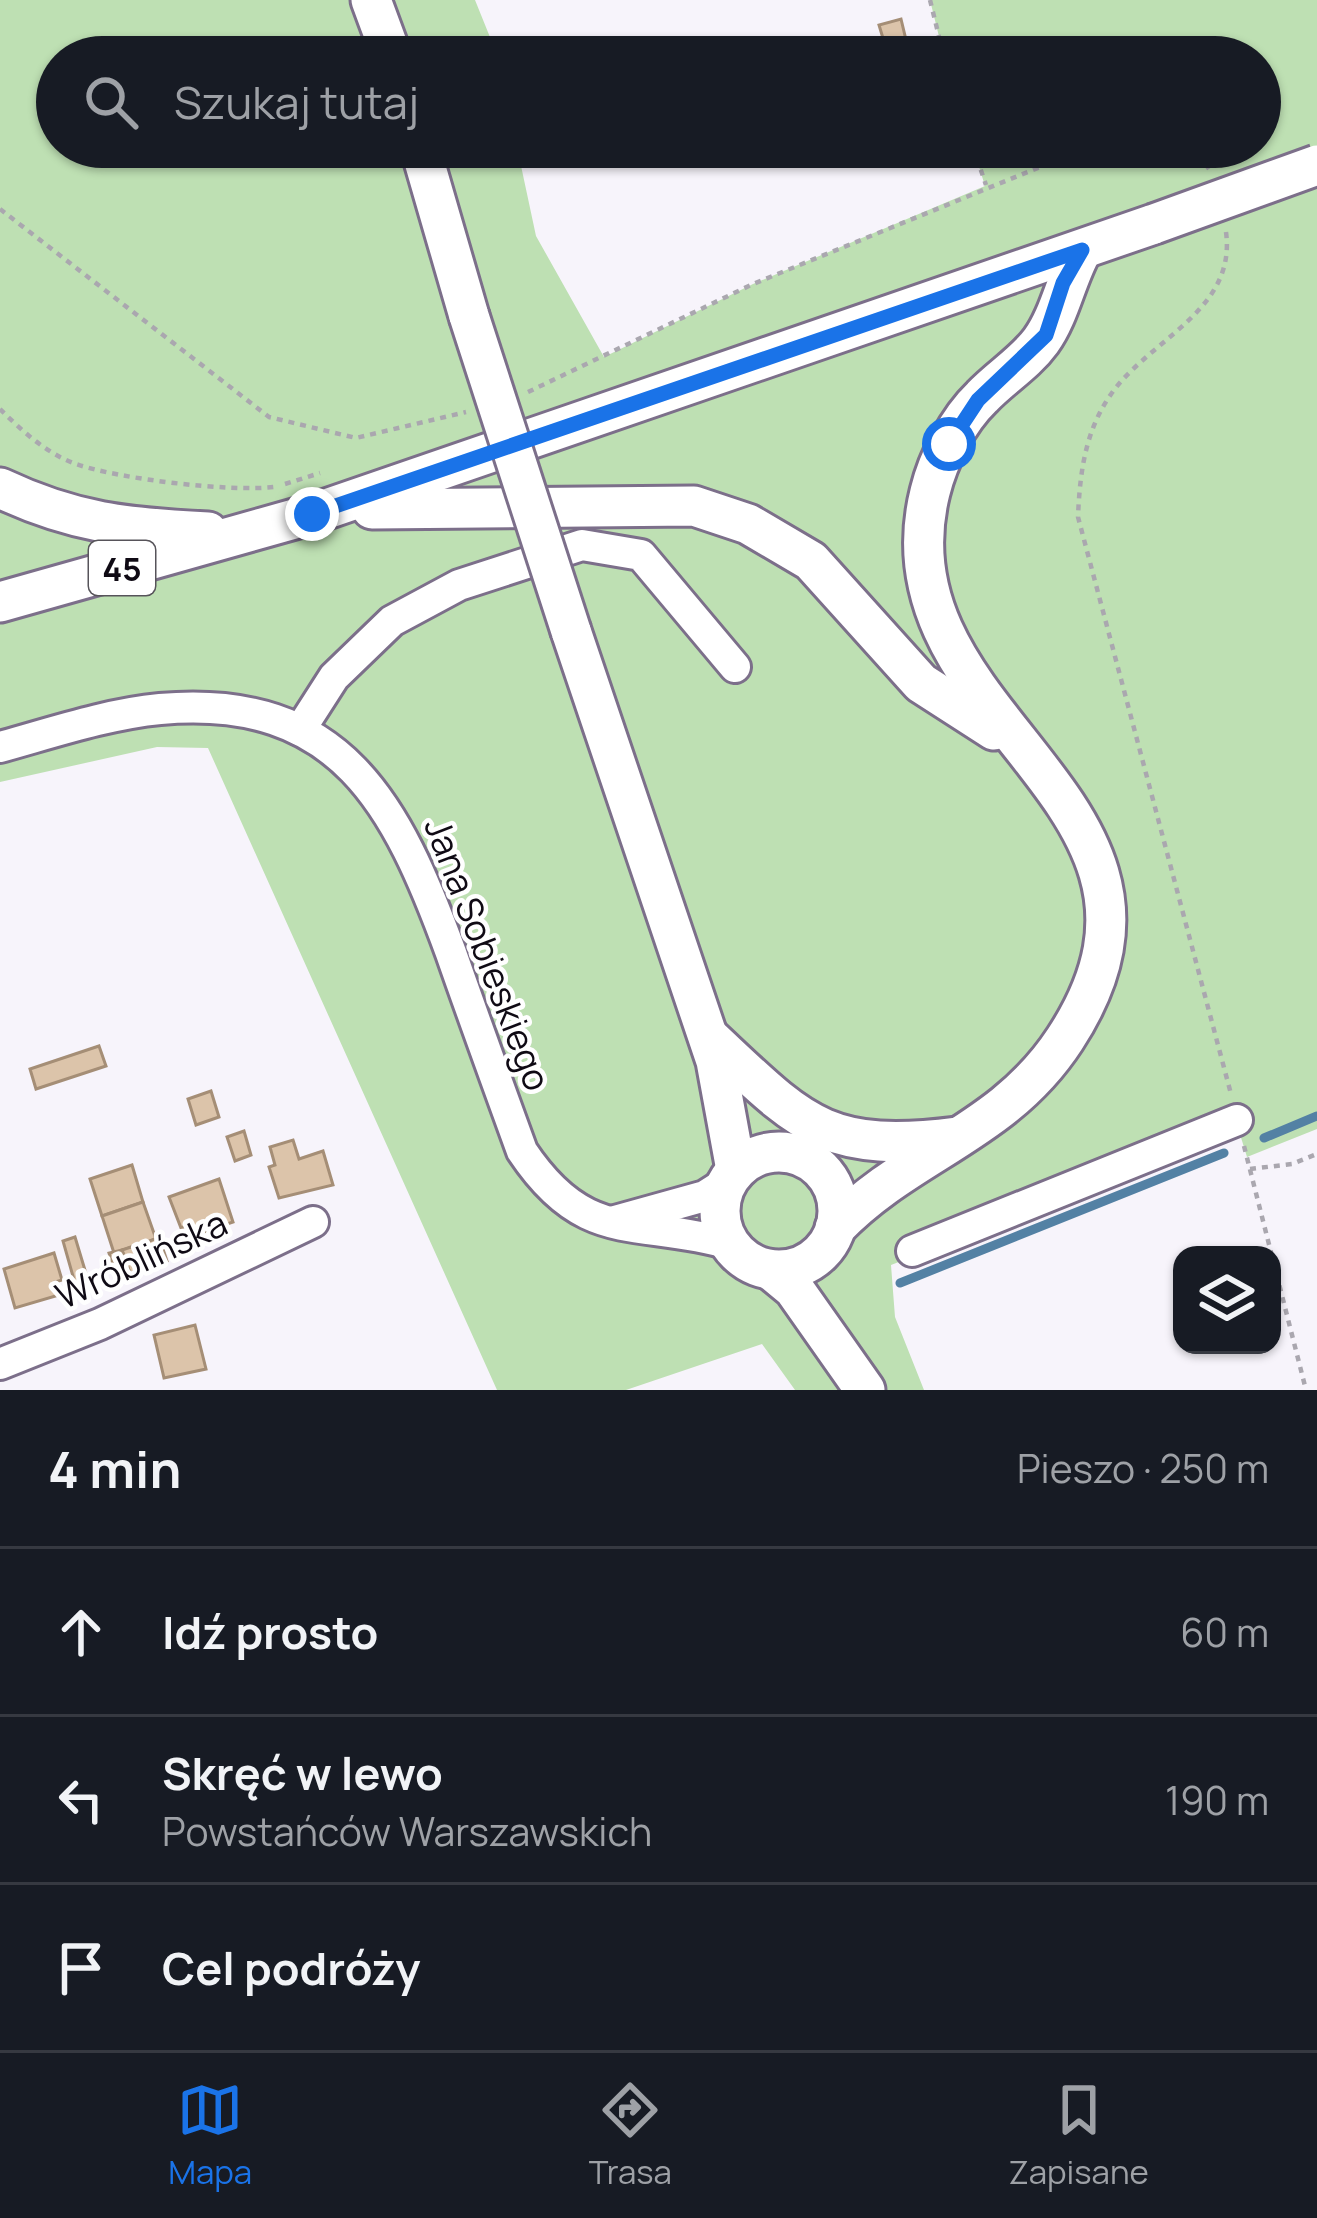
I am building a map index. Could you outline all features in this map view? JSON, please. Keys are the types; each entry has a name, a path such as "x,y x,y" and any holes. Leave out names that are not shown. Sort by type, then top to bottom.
{"main road":[{"path":"371,0 384,36"},
{"name":"45","path":"0,602 312,514 1317,165"},
{"path":"426,168 571,631 711,1048 732,1176 720,1210 730,1244 794,1289 856,1374"},
{"path":"771,1270 807,1263 856,1206 970,1135 1025,1092 1082,1013 1105,929 1094,852 1056,783 1019,746 947,647 931,606 922,538 930,490 949,444 978,400 1046,335 1063,283 1082,250"},
{"path":"0,488 53,513 105,526 244,533"},
{"path":"312,514 584,504 694,506 748,524 811,561 921,682 1019,746"},
{"path":"711,1048 792,1115 819,1129 900,1141 970,1135"},
{"path":"711,1048 765,1137 781,1151 818,1166 844,1170 933,1154"},
{"path":"732,1176 761,1154 781,1151"},
{"path":"818,1166 838,1201 829,1240 856,1374"}],"street":[{"path":"300,730 334,677 392,621 459,585 582,545 641,555 735,667"},
{"name":"Jana Sobieskiego","path":"0,747 156,709 248,712 300,730 362,773 404,836 522,1151 544,1185 572,1208 609,1223 730,1244"},
{"path":"912,1251 1238,1120"},
{"path":"609,1223 705,1196 732,1176"},
{"name":"Wróblińska","path":"0,1364 100,1324 313,1222"}],"path":[{"path":"930,0 939,36"},
{"path":"981,168 986,185"},
{"path":"522,394 753,284 1032,168"},
{"path":"0,209 269,417 356,438 479,408"},
{"path":"1222,214 1229,267 1213,297 1118,385 1097,419 1080,463 1078,517 1306,1390"},
{"path":"0,409 48,450 104,472 256,489 340,467"},
{"path":"1250,1169 1292,1165 1317,1154"}],"green space":[{"path":"0,0 475,0 490,36 36,36 36,168 521,168 536,236 604,357 753,284 985,186 979,168 1281,168 1281,36 939,36 930,0 1317,0 1317,1129 1247,1157 1239,1131 891,1265 895,1317 924,1390 795,1390 762,1344 626,1390 497,1390 208,748 157,747 0,782"}],"building":[{"path":"901,19 905,36 882,36 879,25"},
{"path":"99,1046 106,1066 36,1089 30,1069"},
{"path":"211,1091 219,1117 196,1125 188,1099"},
{"path":"244,1131 251,1155 235,1161 227,1137"},
{"path":"293,1140 299,1159 323,1151 333,1185 279,1198 269,1167 275,1165 270,1147"},
{"path":"132,1165 143,1202 102,1216 90,1179"},
{"path":"219,1179 233,1222 192,1236 189,1225 181,1228 169,1197"},
{"path":"143,1202 156,1239 114,1253 102,1216"},
{"path":"75,1237 91,1290 78,1294 63,1241"},
{"path":"159,1237 167,1261 155,1265 147,1242"},
{"path":"147,1242 155,1265 142,1270 134,1246"},
{"path":"134,1246 142,1270 130,1273 122,1250"},
{"path":"122,1250 130,1273 117,1278 109,1253"},
{"path":"54,1253 62,1280 55,1282 59,1295 15,1308 4,1269"},
{"path":"195,1325 206,1369 164,1378 154,1335"}],"waterway":[{"path":"1264,1138 1317,1116"},
{"path":"900,1283 1224,1153"}],"route":[{"path":"312,514 1082,250 1063,283 1046,335 978,400 949,444"}]}
